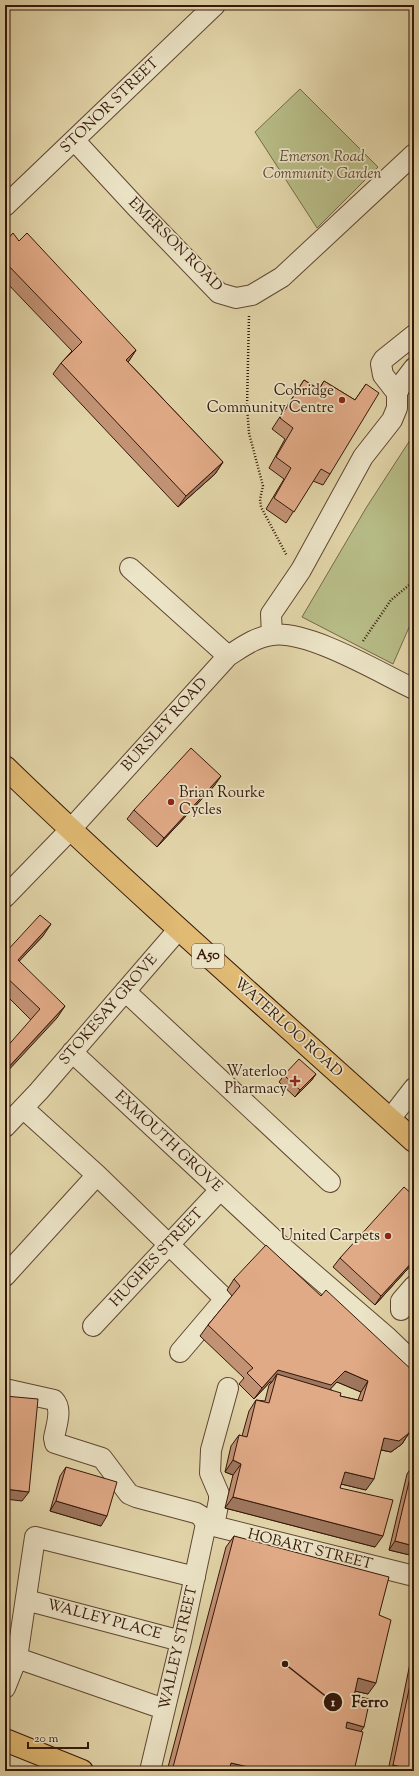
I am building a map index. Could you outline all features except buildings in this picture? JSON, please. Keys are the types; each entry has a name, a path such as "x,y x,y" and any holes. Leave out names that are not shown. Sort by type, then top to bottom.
{"main road":[{"name":"WATERLOO ROAD","path":"5,767 70,830 178,930 414,1141"},
{"path":"5,1740 82,1771"}],"street":[{"name":"STONOR STREET","path":"8,198 74,141 215,5"},
{"name":"EMERSON ROAD","path":"74,141 219,293 236,298 252,295 282,277 414,154"},
{"path":"397,393 383,375 381,364 384,359 414,334"},
{"path":"414,368 397,393 397,408 392,420 363,457 297,575 271,614 272,635 289,635 319,643 414,690"},
{"path":"130,568 228,656"},
{"name":"BURSLEY ROAD","path":"5,897 70,830 228,656 256,640 272,635"},
{"name":"STOKESAY GROVE","path":"5,1127 178,930"},
{"path":"125,991 330,1182"},
{"name":"EXMOUTH GROVE","path":"72,1052 220,1190 386,1336 414,1363"},
{"path":"390,1119 414,1088"},
{"path":"29,1101 97,1175 225,1299 180,1352"},
{"path":"5,1276 97,1175"},
{"name":"HUGHES STREET","path":"94,1326 220,1190"},
{"path":"402,1310 401,1301 414,1286"},
{"path":"5,1388 54,1400 58,1404 59,1409 54,1438 55,1442 102,1458 129,1494 196,1513 210,1525"},
{"name":"WALLEY STREET","path":"150,1771 195,1577 219,1500 219,1494 210,1473 211,1450 228,1388"},
{"name":"HOBART STREET","path":"210,1525 414,1576"},
{"path":"5,1688 17,1658 36,1537 195,1577"},
{"name":"WALLEY PLACE","path":"26,1600 181,1641"},
{"path":"17,1658 164,1709"}],"path":[{"path":"252,295 249,316 247,407 249,433 263,486 260,503 297,575"},
{"path":"352,659 391,600 414,581"}],"green space":[{"name":"Emerson Road Community Garden","path":"300,89 378,167 317,228 255,132"},
{"path":"414,434 414,616 393,664 302,617 366,508"}],"place":[{"name":"Cobridge Community Centre","path":"342,400"},
{"name":"Brian Rourke Cycles","path":"171,802"},
{"name":"Waterloo Pharmacy","path":"295,1081"},
{"name":"United Carpets","path":"388,1236"},
{"name":"Ferro","path":"285,1664"}]}
